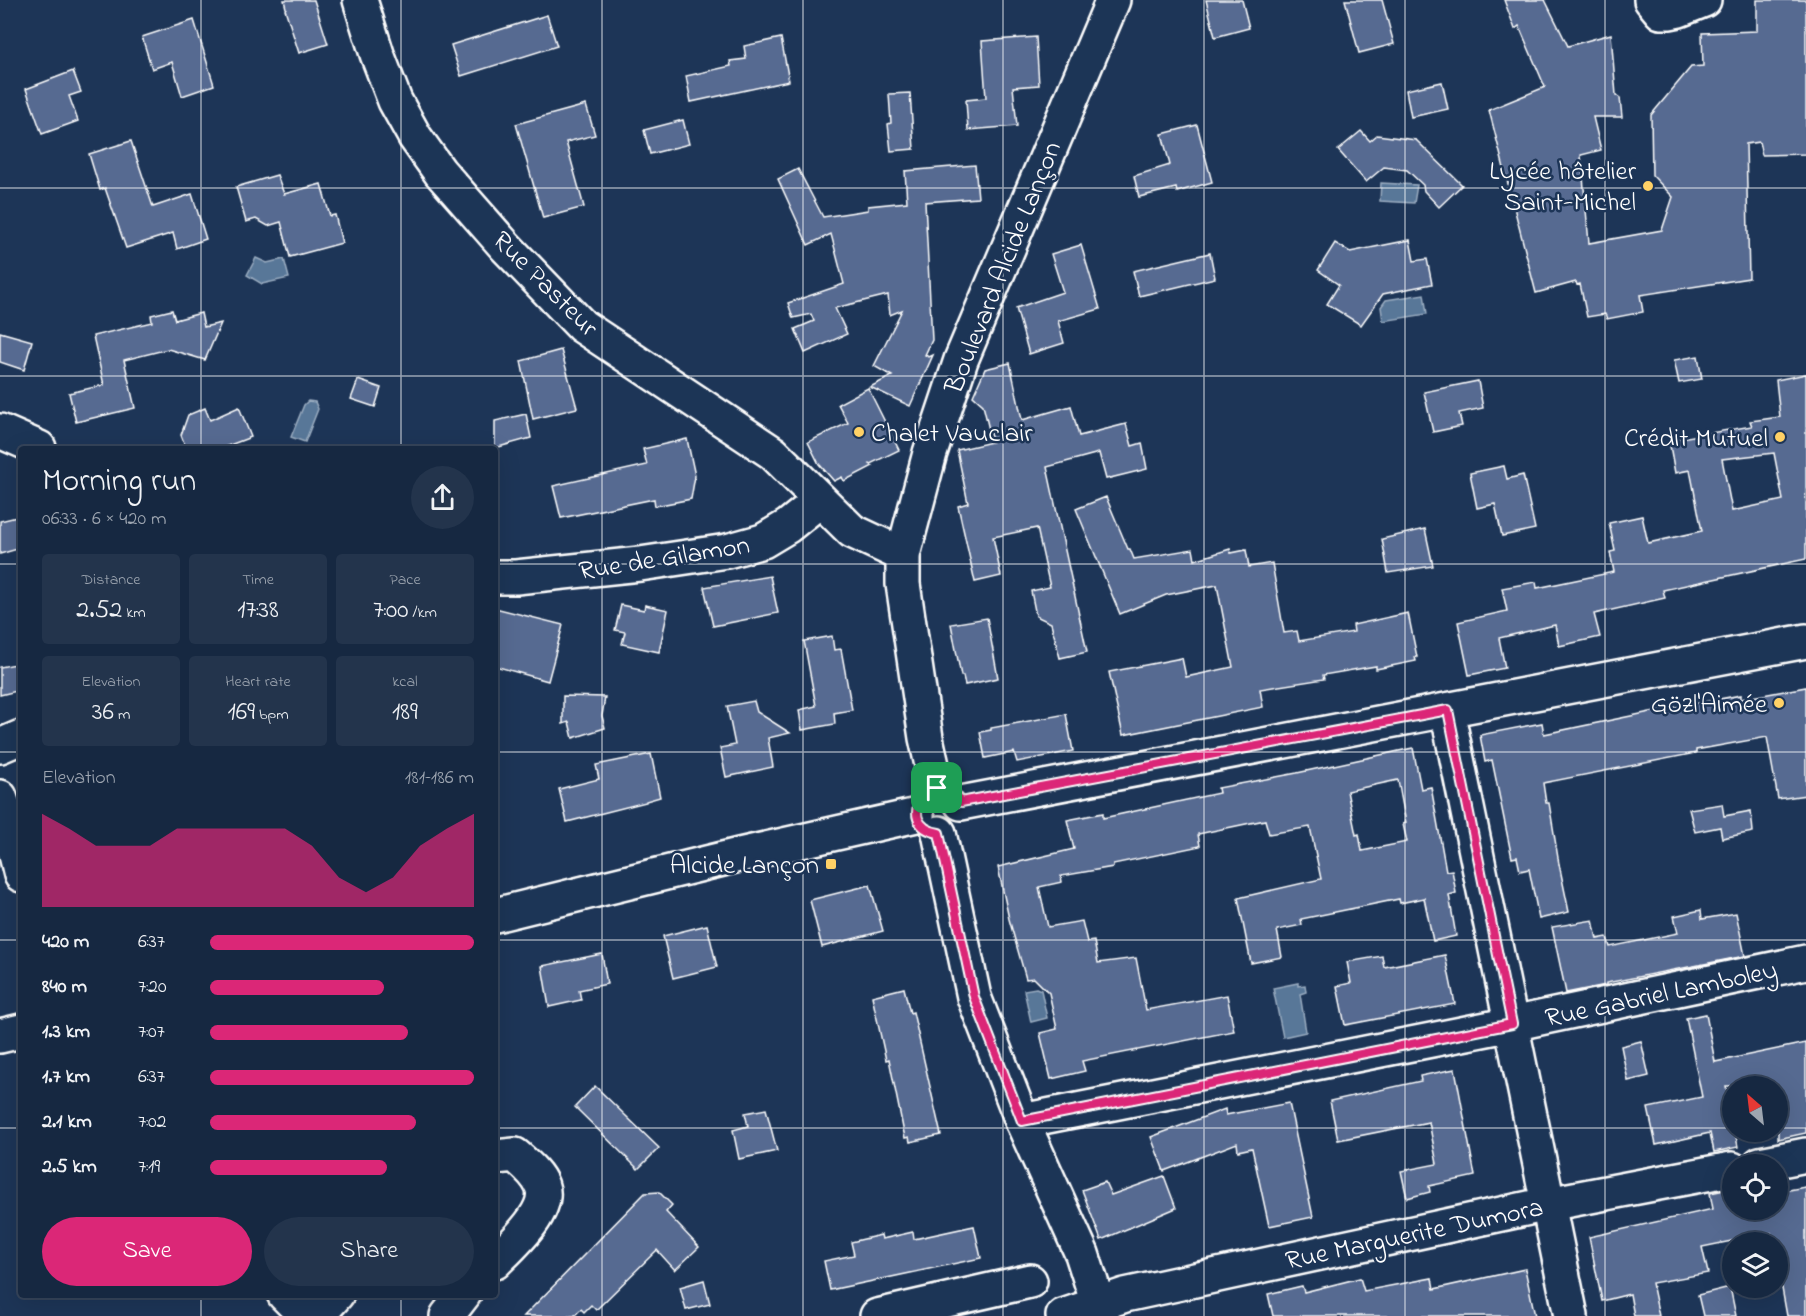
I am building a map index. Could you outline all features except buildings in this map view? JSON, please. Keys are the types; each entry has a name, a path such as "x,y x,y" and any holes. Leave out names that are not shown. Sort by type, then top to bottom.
{"street":[{"name":"Rue Pasteur","path":"360,0 395,101 415,137 440,172 582,326 773,453 819,501 852,531 903,555"},
{"name":"Boulevard Alcide Lançon","path":"949,795 926,738 903,584 903,555 930,453 961,360 1113,0"},
{"path":"1650,0 1661,12 1670,12 1704,0"},
{"path":"0,431 34,446"},
{"name":"Rue de Gilamon","path":"498,577 640,564 727,551 763,541 788,526 819,501"},
{"path":"1100,1310 1082,1254 1022,1121 974,997 928,824 917,808 923,794 949,795 1448,710 1806,641"},
{"path":"1448,710 1571,1316"},
{"path":"0,746 18,738"},
{"path":"2,809 18,865"},
{"path":"498,914 739,855 928,824"},
{"name":"Rue Gabriel Lamboley","path":"1022,1121 1512,1024 1806,962"},
{"path":"0,1036 18,1032"},
{"path":"498,1157 515,1155 534,1173 542,1186 544,1198 538,1213 498,1259"},
{"path":"1788,1159 1806,1155"},
{"name":"Rue Marguerite Dumora","path":"1063,1316 1100,1310 1125,1296 1548,1203 1722,1171"},
{"path":"877,1316 1030,1281"},
{"path":"288,1298 306,1316"},
{"path":"317,1316 333,1298"},
{"path":"447,1316 461,1298"}],"water":[{"path":"1381,183 1417,185 1414,203 1380,201"},
{"path":"256,258 267,263 284,259 289,278 262,284 247,275"},
{"path":"1424,294 1427,314 1383,321 1381,307 1386,300"},
{"path":"308,401 315,402 318,409 305,442 291,437 304,405"},
{"path":"1298,983 1298,986 1305,985 1306,992 1300,994 1306,1032 1283,1037 1273,988"},
{"path":"1036,988 1041,990 1047,1018 1031,1022 1024,990"}],"place":[{"name":"Lycée hôtelier Saint-Michel","path":"1648,186"},
{"name":"Chalet Vauclair","path":"859,432"},
{"name":"Crédit Mutuel","path":"1780,437"},
{"name":"Gözl'Aimée","path":"1779,703"},
{"name":"Alcide Lançon","path":"831,864"}],"route":[{"path":"1448,710 1512,1024 1022,1121 974,997 939,833 925,828 917,815 919,801 923,794 937,788 951,791 961,802 1448,710"}]}
